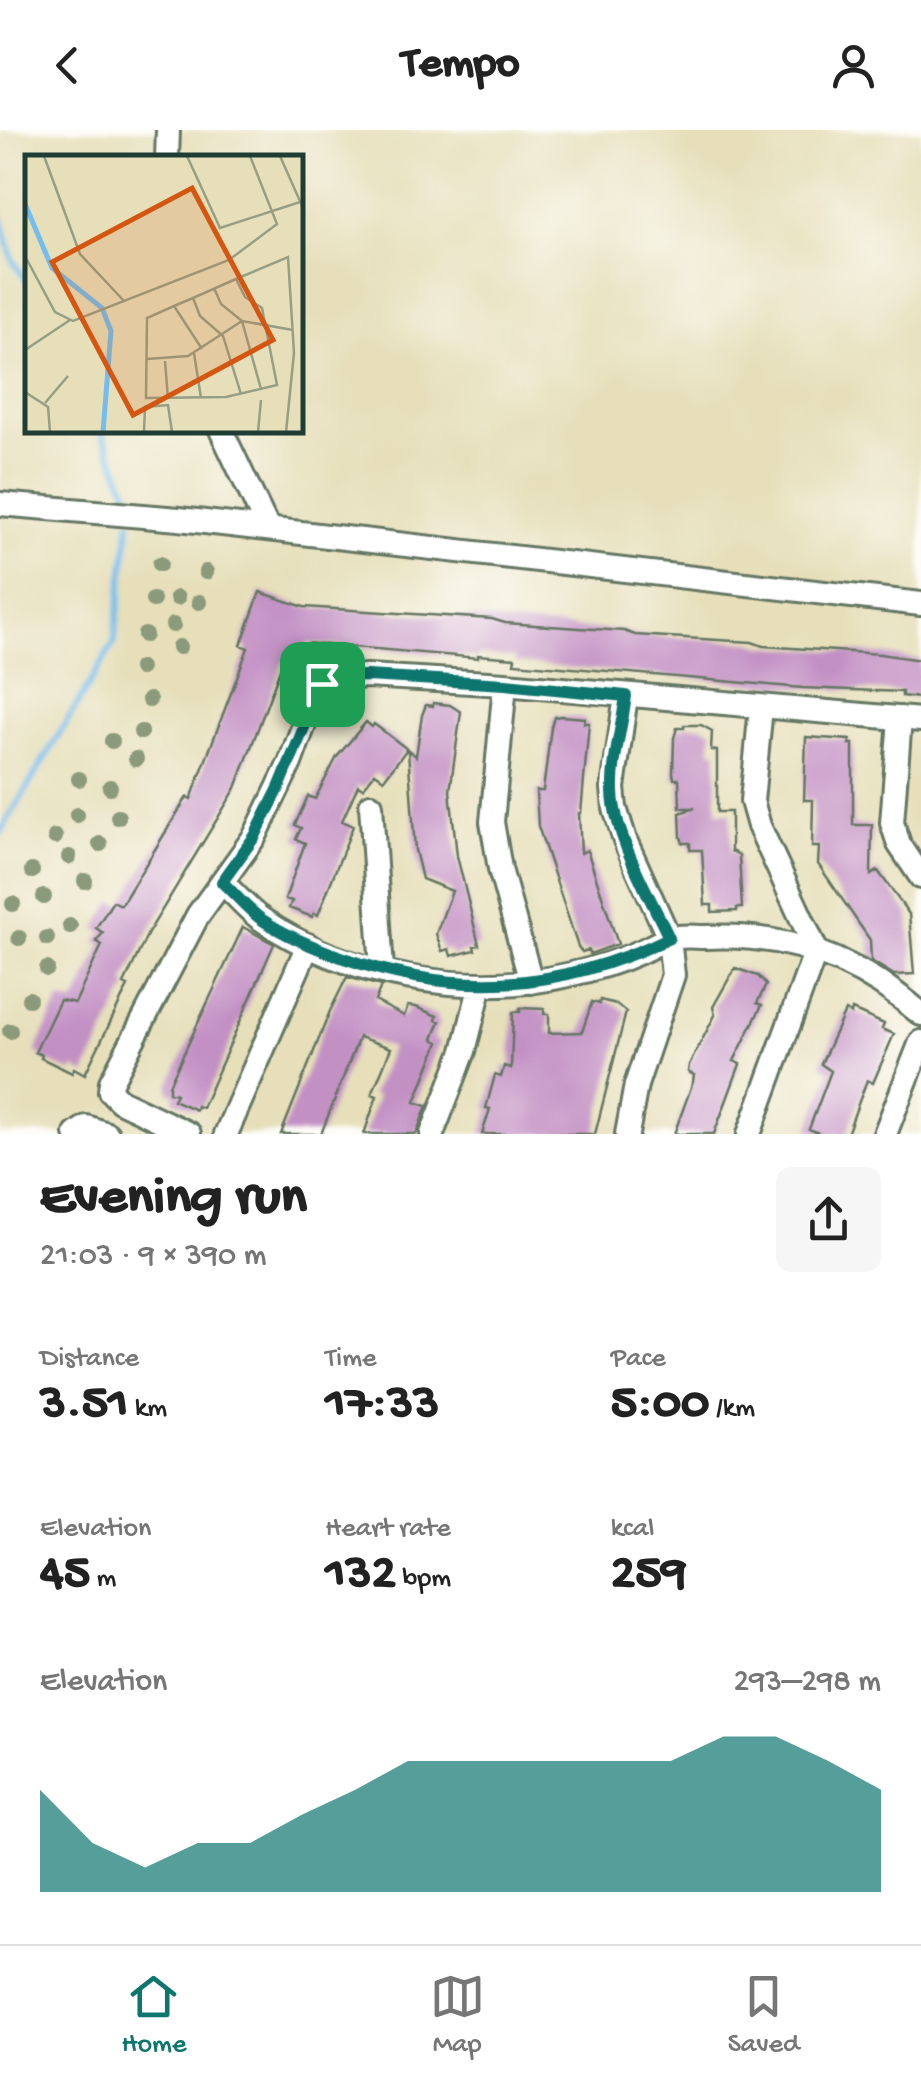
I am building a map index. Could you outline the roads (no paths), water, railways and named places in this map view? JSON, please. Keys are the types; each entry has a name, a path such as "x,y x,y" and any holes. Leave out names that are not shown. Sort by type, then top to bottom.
{"street":[{"path":"167,155 168,130"},
{"path":"223,432 268,529"},
{"path":"0,504 179,519 921,604"},
{"path":"189,1134 120,1101 110,1091 111,1082 198,915 255,836 290,763 315,694 327,679 367,676 505,684 911,719 892,823 899,844 921,876"},
{"path":"505,684 492,822 500,869 531,982"},
{"path":"626,696 612,788 614,808 669,938 674,975 636,1085 627,1134"},
{"path":"750,1134 816,950 759,826 752,801 761,706"},
{"path":"371,805 382,970"},
{"path":"222,882 257,916 308,945 382,970 440,983 531,982 570,975 636,954 669,938 738,934 816,950 882,983 921,1014"},
{"path":"226,1134 308,945"},
{"path":"432,1134 464,1051 481,984"},
{"path":"886,1134 921,1042"},
{"path":"76,1134 86,1126 108,1134"}],"waterway":[{"path":"0,215 13,261 25,279"},
{"path":"102,432 132,502 131,510"},
{"path":"0,833 114,643 130,522"}]}
